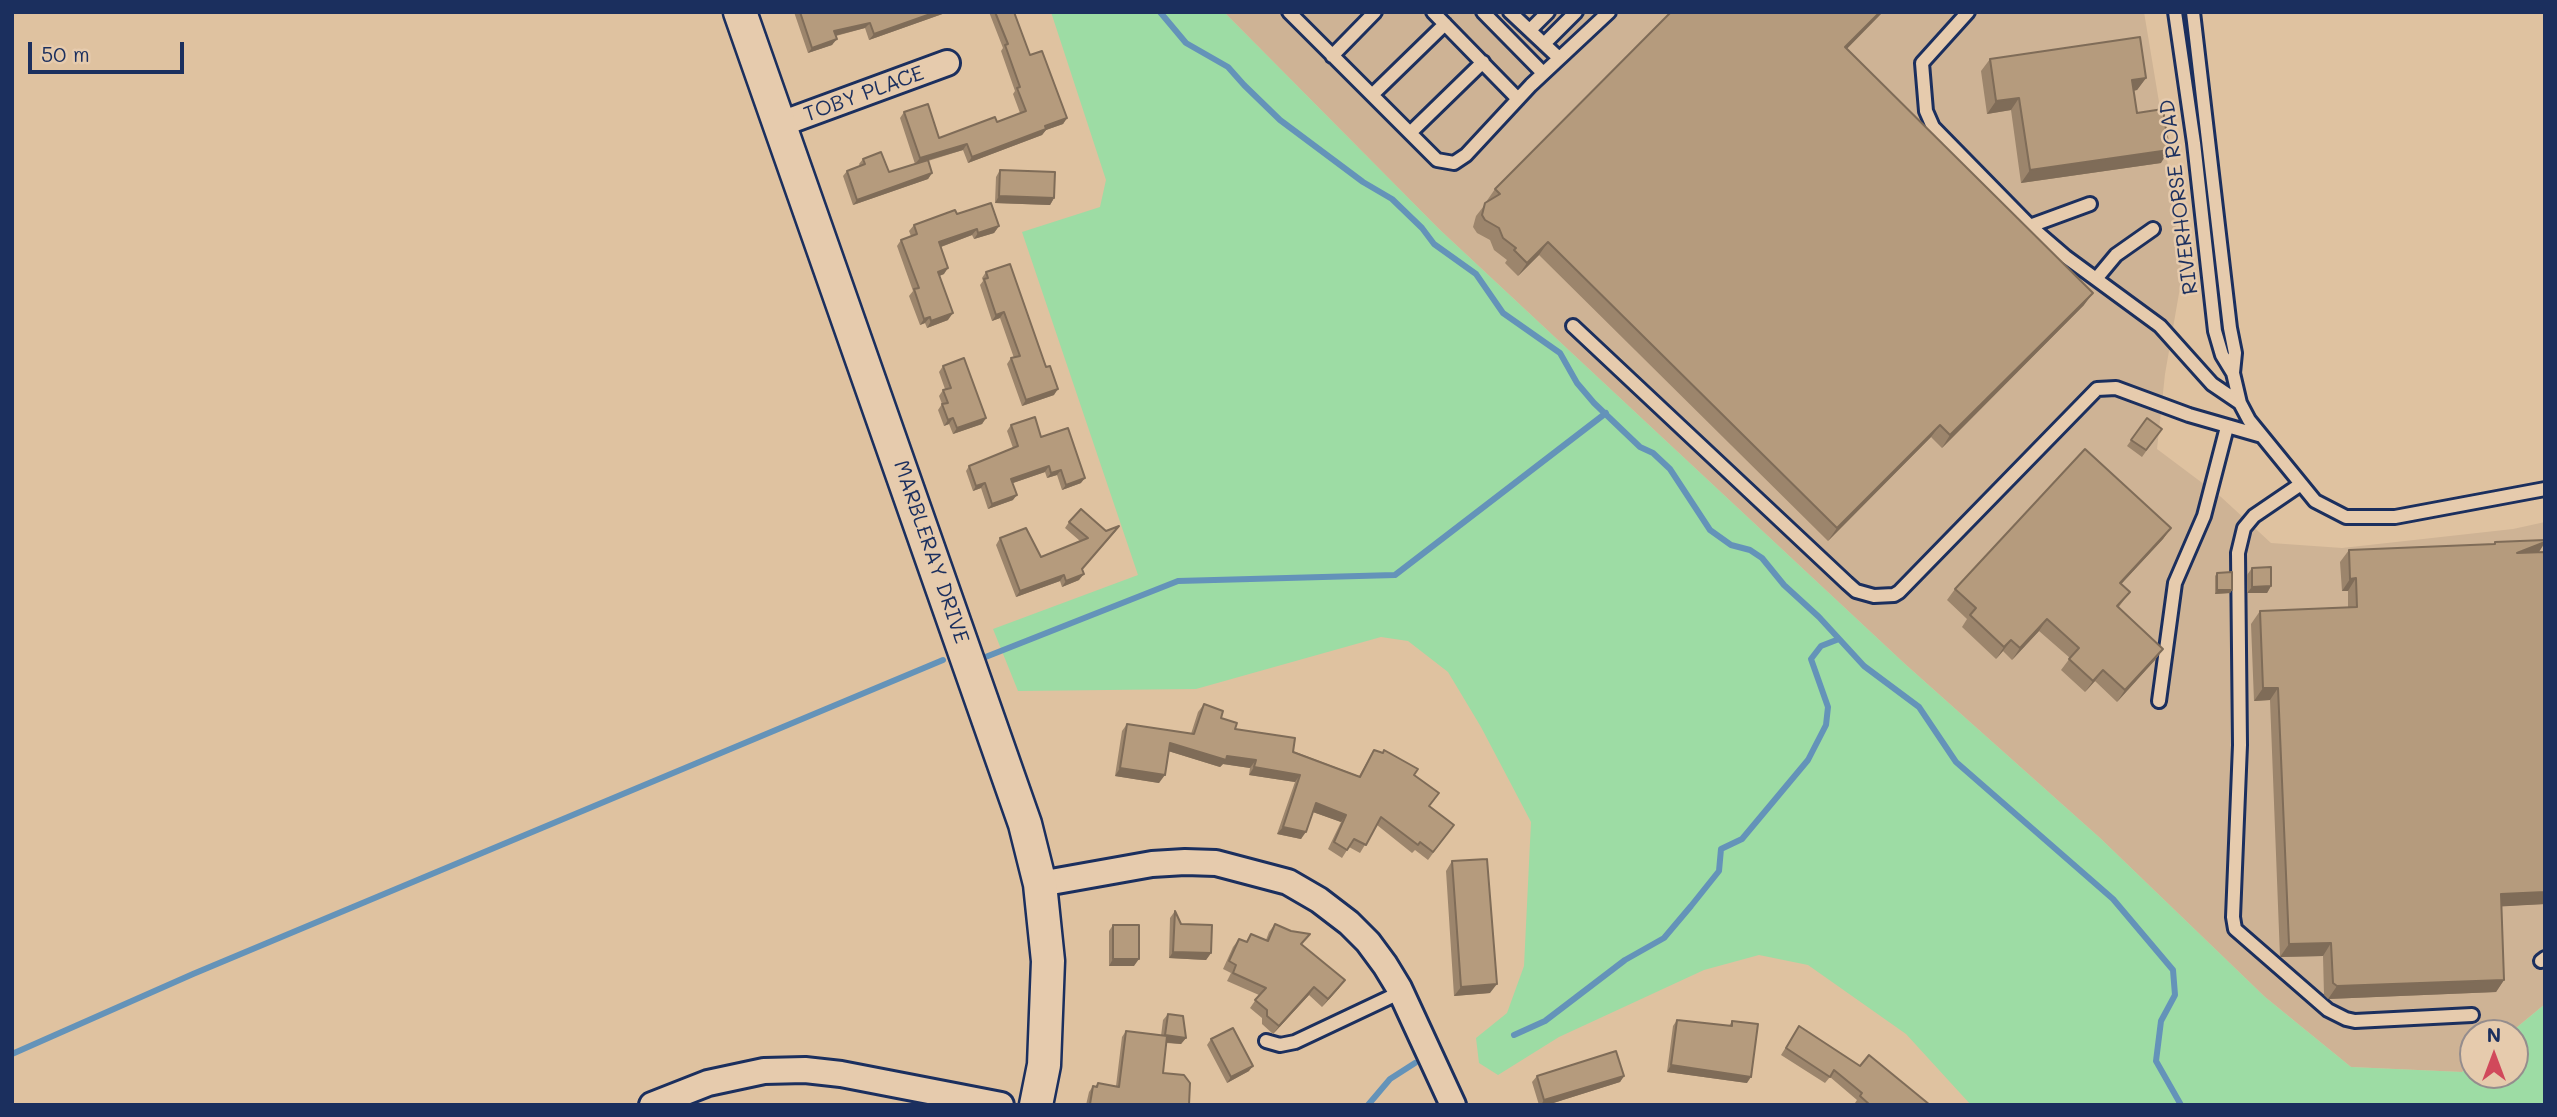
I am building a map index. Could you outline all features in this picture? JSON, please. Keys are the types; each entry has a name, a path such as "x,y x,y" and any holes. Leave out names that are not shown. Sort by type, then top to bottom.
{"street":[{"name":"MARBLERAY DRIVE","path":"740,12 1026,824 1040,884 1048,961 1044,1065 1036,1105"},
{"name":"TOBY PLACE","path":"781,124 947,64"},
{"path":"1040,884 1152,864 1185,862 1216,863 1289,882 1324,904 1357,931 1385,965 1401,992 1453,1105"},
{"path":"652,1105 708,1083 764,1071 791,1070 841,1073 1001,1105"}],"lane":[{"path":"1289,12 1437,160 1454,163 1466,155 1543,73 1609,12"},
{"path":"1332,55 1375,12"},
{"path":"1433,12 1518,99"},
{"path":"1483,12 1543,73"},
{"path":"1530,30 1548,12"},
{"path":"1544,44 1576,12"},
{"path":"1968,12 1922,63 1927,115 1938,134 2030,226 2066,257 2160,326 2212,384 2240,403"},
{"name":"RIVERHORSE ROAD","path":"2175,12 2194,144 2214,331 2222,355 2233,373 2240,403 2249,420 2315,501 2346,517 2395,517 2545,489"},
{"name":"RIVERHORSE ROAD","path":"2193,12 2235,353 2233,373"},
{"path":"1515,14 1559,58"},
{"path":"1372,95 1445,24"},
{"path":"1410,133 1483,62"},
{"path":"2030,226 2090,204"},
{"path":"2096,279 2116,255 2153,229"},
{"path":"1573,326 1847,583 1856,591 1874,596 1894,595 1899,592 2093,390 2116,388 2227,427 2262,436"},
{"path":"2159,701 2175,583 2204,516 2227,427"},
{"path":"2301,484 2254,516 2245,528 2238,553 2240,745 2233,917 2235,929 2328,1010 2346,1018 2355,1021 2472,1016"},
{"path":"1266,1041 1280,1045 1295,1042 1401,992"}],"shaded area":[{"path":"1224,12 2144,12 2162,120 2182,276 2165,374 2157,449 2221,497 2271,543 2342,548 2513,529 2545,522 2545,1004 2527,1019 2459,1019 2459,1072 2351,1067 2265,997 2100,838 1905,664 1439,229"}],"green space":[{"path":"1051,12 1224,12 1439,229 1905,664 2100,838 2265,997 2351,1067 2459,1072 2459,1089 2529,1089 2529,1019 2527,1019 2545,1004 2545,1105 1971,1105 1906,1034 1808,965 1759,955 1704,970 1559,1037 1498,1075 1479,1063 1476,1038 1507,1013 1524,966 1531,822 1481,727 1448,672 1408,641 1381,637 1196,689 1018,691 993,629 1138,575 1022,232 1100,207 1106,180"}],"building":[{"path":"800,12 936,12 874,34 870,23 834,31 837,39 812,48"},
{"path":"995,12 1014,12 1030,55 1042,51 1067,118 1045,126 1046,129 972,157 967,144 920,158 904,112 928,104 939,138 995,117 997,122 1026,111 1005,45 1008,44"},
{"path":"1671,12 1880,12 1845,47 2093,293 1950,435 1940,425 1837,528 1548,242 1527,263 1514,250 1516,248 1503,238 1499,228 1485,220 1482,215 1485,203 1500,194 1495,189"},
{"path":"2140,37 2146,78 2132,80 2137,113 2163,109 2169,150 2030,170 2019,98 1996,101 1990,59"},
{"path":"881,152 889,172 928,160 932,173 857,200 847,171 865,164 863,159"},
{"path":"1000,170 1055,172 1054,198 999,196"},
{"path":"991,203 999,226 978,233 977,229 939,242 948,268 938,272 953,313 931,321 930,317 924,319 914,289 919,288 901,240 917,234 914,225 955,210 957,214"},
{"path":"1010,264 1046,367 1050,366 1058,389 1026,400 1011,358 1020,356 1004,312 996,315 984,279 988,278 986,272"},
{"path":"964,358 986,418 957,428 953,418 948,420 942,404 948,403 943,390 951,388 943,366"},
{"path":"1035,417 1041,437 1068,428 1085,478 1066,485 1061,470 1051,473 1049,466 1011,479 1017,495 992,504 985,483 976,486 969,466 1018,446 1011,425"},
{"path":"2147,418 2162,429 2146,450 2131,440"},
{"path":"2085,449 2171,528 2120,583 2130,592 2117,606 2163,649 2125,690 2103,670 2093,681 2069,659 2079,648 2047,619 2020,648 2011,640 2004,647 1970,615 1976,608 1955,589"},
{"path":"1081,509 1106,531 1119,526 1082,569 1084,574 1066,581 1064,575 1020,591 1000,538 1026,528 1041,557 1088,538 1069,522"},
{"path":"2545,540 2517,553 2545,552 2545,892 2501,894 2504,980 2337,986 2333,983 2331,943 2289,944 2278,688 2263,688 2260,611 2357,607 2356,578 2350,579 2349,550"},
{"path":"2271,567 2271,586 2252,587 2252,568"},
{"path":"2232,572 2232,590 2217,590 2217,573"},
{"path":"1204,704 1223,711 1221,718 1237,723 1235,729 1295,738 1293,752 1360,777 1374,750 1383,753 1384,750 1418,769 1414,775 1439,793 1429,806 1454,825 1433,852 1420,842 1418,845 1381,817 1366,845 1354,839 1347,850 1334,842 1346,815 1316,803 1306,832 1283,827 1300,775 1254,767 1256,760 1227,756 1226,760 1170,743 1165,775 1120,768 1127,724 1194,734"},
{"path":"1487,859 1497,984 1461,987 1452,861"},
{"path":"1175,911 1181,924 1212,925 1211,953 1173,952"},
{"path":"1275,924 1291,931 1310,934 1301,944 1345,980 1328,999 1314,987 1279,1026 1255,1000 1266,988 1233,973 1236,965 1229,961 1239,939 1247,942 1251,934 1268,941"},
{"path":"1113,925 1139,925 1139,959 1113,959"},
{"path":"1168,1014 1183,1016 1186,1038 1165,1035"},
{"path":"1677,1020 1732,1026 1732,1021 1758,1024 1751,1077 1671,1065"},
{"path":"1799,1026 1860,1066 1869,1055 1930,1105 1870,1105 1860,1096 1862,1093 1834,1070 1830,1077 1786,1048"},
{"path":"1233,1028 1253,1066 1231,1077 1211,1039"},
{"path":"1126,1031 1167,1036 1163,1073 1184,1075 1190,1083 1189,1105 1090,1104 1093,1086 1097,1087 1098,1083 1119,1087"},
{"path":"1616,1051 1624,1076 1544,1100 1537,1076"}],"waterway":[{"path":"1160,12 1186,43 1228,67 1280,120 1363,182 1392,199 1422,228 1434,244 1476,274 1503,313 1560,353 1577,383 1594,403 1640,447 1653,453 1670,469 1710,530 1731,545 1750,550 1762,558 1784,585 1819,617 1864,666 1919,707 1956,762 2113,899 2173,970 2175,995 2161,1021 2156,1061 2181,1105"},
{"path":"983,658 1178,581 1395,575 1606,413"},
{"path":"1514,1035 1545,1021 1625,960 1664,938 1691,906 1719,871 1721,849 1742,839 1808,760 1826,725 1828,707 1811,659 1821,646 1839,639"},
{"path":"12,1054 193,974 943,660"},
{"path":"1368,1105 1390,1079 1415,1063"}]}
